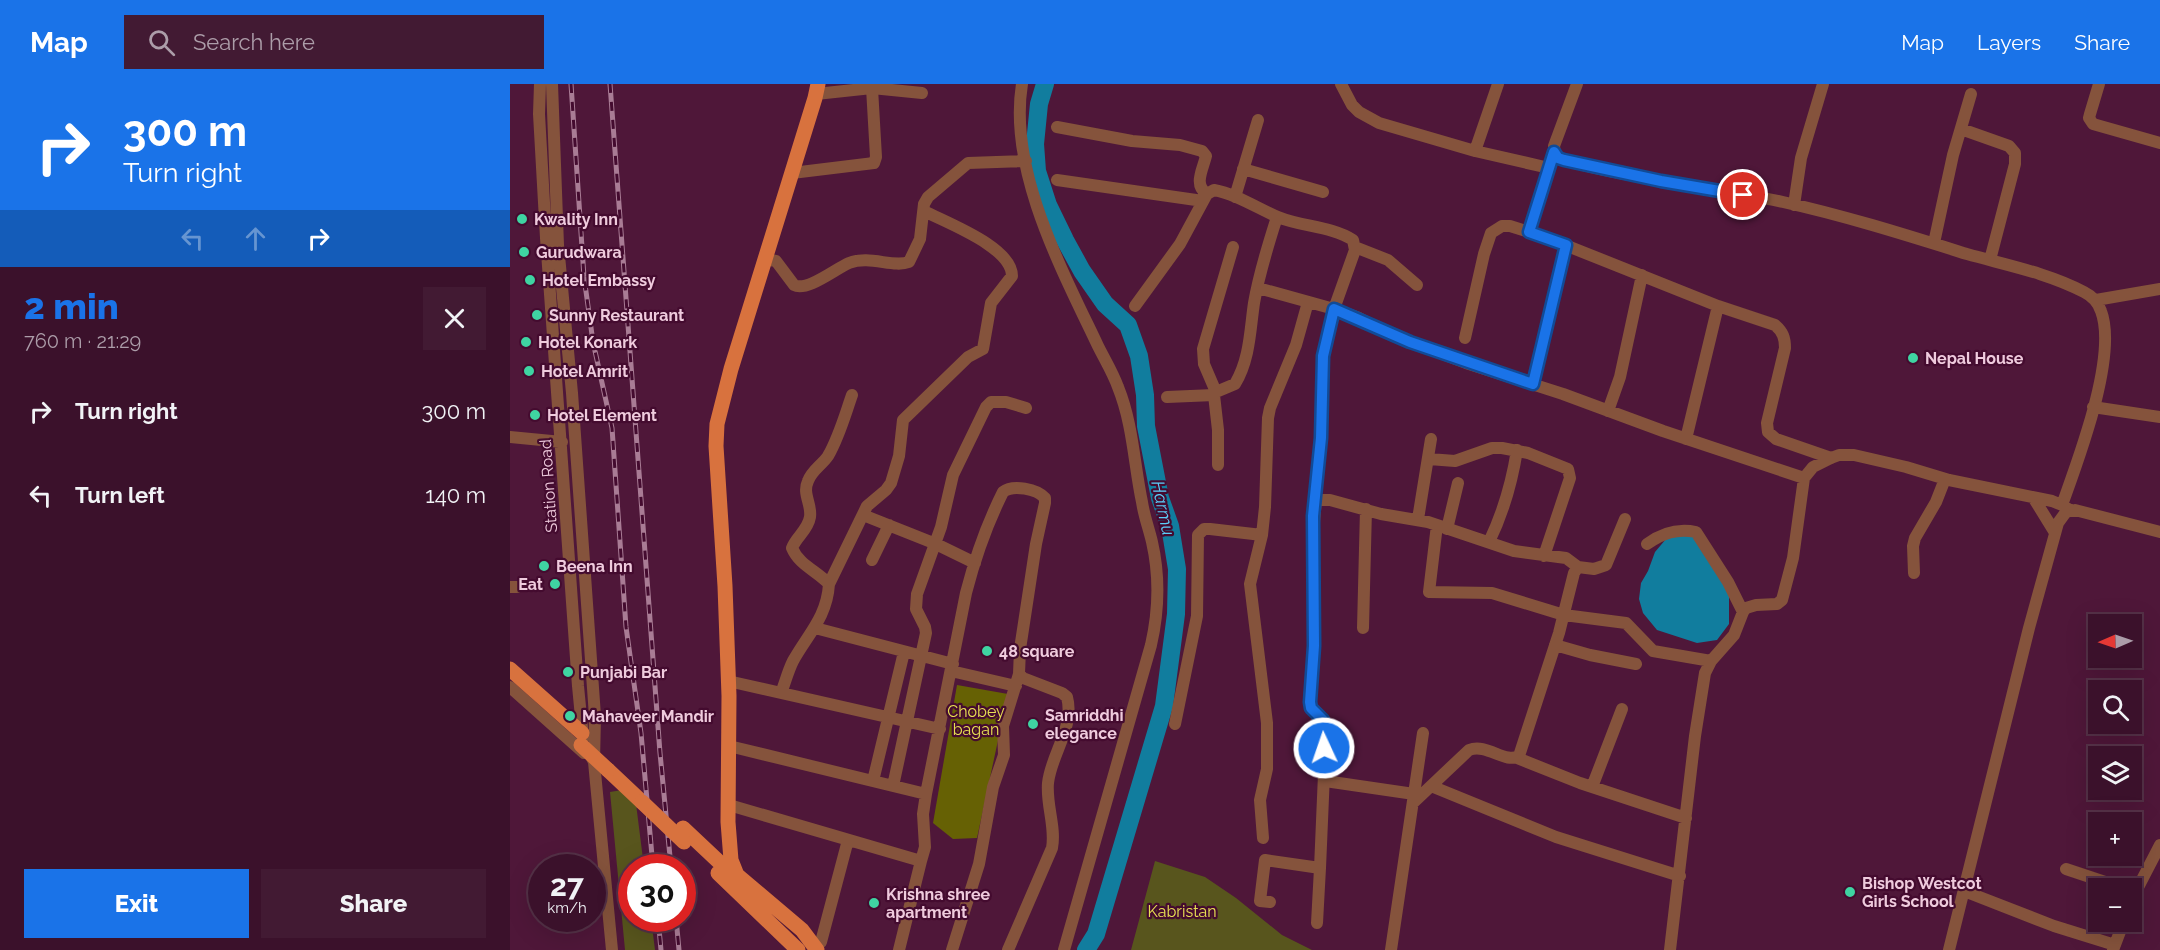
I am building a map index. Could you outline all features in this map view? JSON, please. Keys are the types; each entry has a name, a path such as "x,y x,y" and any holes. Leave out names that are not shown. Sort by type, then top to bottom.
{"main road":[{"path":"816,947 802,930 737,875 731,860 725,586 716,446 717,424 764,259 817,89"},
{"path":"510,669 585,737 604,763 684,835 798,950"},
{"path":"510,680 585,737"},
{"path":"684,835 816,947"}],"street":[{"name":"Station Road","path":"540,84 539,114 546,238 585,737"},
{"path":"552,84 558,245 574,417 585,737"},
{"path":"1022,84 1019,119 1029,179 1046,228 1072,290 1119,389 1133,447 1157,572 1158,603 1151,645 1064,950"},
{"path":"1341,84 1352,105 1378,123 1475,151 1549,168"},
{"path":"1475,151 1498,84"},
{"path":"1529,232 1554,152 1555,140 1577,84"},
{"path":"1794,205 1801,158 1823,84"},
{"path":"2099,84 2089,118 2093,124 2160,143"},
{"path":"817,89 879,87 922,93"},
{"path":"792,172 874,163 879,87"},
{"path":"1934,243 1953,155 1971,94"},
{"path":"1235,197 1258,120"},
{"path":"1057,127 1202,151 1206,156 1199,183 1205,197"},
{"path":"1961,129 2009,146 2015,153 2015,164 1990,260"},
{"path":"1554,152 1558,158 1564,160 1661,181 1794,205 1934,243 2053,279 2096,300 2102,311 2106,337 2102,368 2093,406 2066,508 2054,531 1949,950"},
{"path":"764,259 776,261 798,287 804,287 837,269 858,261 877,260 905,263 912,258 920,239 928,197 968,163 1026,161"},
{"path":"1244,169 1323,192"},
{"path":"1057,180 1205,197"},
{"path":"1136,306 1180,244 1205,197 1216,190 1277,217 1347,236 1353,240 1355,247 1334,309 1323,356 1321,438 1313,533 1314,646 1310,702 1311,708 1323,720 1324,774 1317,923"},
{"path":"781,693 792,663 815,628 827,602 829,584 863,515 870,502 886,490 891,483 899,456 903,420 968,357 983,349 991,303 1012,276 1011,268 998,250 924,211"},
{"path":"1167,397 1215,394 1235,384 1243,368 1252,335 1258,288 1277,217"},
{"path":"1465,338 1491,233 1502,226 1529,232 1775,326 1782,331 1785,348 1767,423 1768,432 1776,439 1831,458"},
{"path":"1533,384 1566,245"},
{"path":"1218,465 1215,394 1204,364 1203,349 1233,247"},
{"path":"1355,247 1388,260 1417,285"},
{"path":"1608,411 1620,377 1642,275"},
{"path":"1258,288 1334,309 1410,342 1804,478"},
{"path":"2096,300 2160,289"},
{"path":"1263,838 1260,800 1267,769 1267,723 1250,584 1262,535 1270,408 1296,345 1308,302"},
{"path":"1686,439 1718,306"},
{"path":"829,584 822,576 797,559 792,548 794,541 806,528 810,519 806,494 808,480 812,472 824,463 834,445 852,395"},
{"path":"893,786 926,627 918,616 916,601 944,517 953,475 986,407 991,402 998,401 1026,408"},
{"path":"2093,406 2160,417"},
{"path":"510,437 562,442"},
{"path":"1418,519 1431,439"},
{"path":"1429,459 1455,461 1492,448 1517,450 1565,466 1570,473 1544,556"},
{"path":"1489,542 1509,489 1517,450"},
{"path":"1670,950 1704,680 1711,661 1734,635 1743,612 1751,606 1777,604 1782,600 1793,558 1804,478 1813,467 1839,455 1854,455 1945,479 2033,497 2066,508 2160,532"},
{"path":"1914,573 1915,538 1936,502 1945,479"},
{"path":"1458,483 1442,527 1429,592 1492,593 1564,615 1626,623 1653,651 1711,661"},
{"path":"899,950 925,847 923,814 926,794 966,593 986,529 1003,492 1013,487 1042,495 1045,503 1036,544 1020,650 1018,680 1003,726 1004,755 993,787 980,864 952,950"},
{"path":"2033,497 2054,531"},
{"path":"1315,502 1317,499 1324,499 1381,514 1418,519 1514,551 1566,558 1578,567 1594,569 1606,565 1625,519"},
{"path":"1363,628 1366,509"},
{"path":"863,515 936,544 975,563"},
{"path":"872,560 889,525"},
{"path":"1175,724 1197,616 1198,535 1204,529 1210,529 1262,535"},
{"path":"1647,544 1661,534 1686,530 1696,532 1728,582 1743,612"},
{"path":"1517,758 1523,746 1564,615 1574,573 1578,567"},
{"path":"815,628 921,656 952,668 1018,680 1023,678 1067,697 1070,711 1052,763 1048,784 1048,807 1054,839 1052,848 1008,950"},
{"path":"1555,645 1600,658 1636,664"},
{"path":"873,781 904,652"},
{"path":"510,663 585,737"},
{"path":"728,681 940,729"},
{"path":"510,687 604,763 612,950"},
{"path":"1592,787 1622,709"},
{"path":"1390,950 1423,733"},
{"path":"729,746 926,794"},
{"path":"1324,774 1332,782 1414,798 1431,786 1464,753 1474,748 1486,749 1686,818"},
{"path":"1431,786 1556,837 1680,876"},
{"path":"729,805 921,861"},
{"path":"832,950 816,947 849,840"},
{"path":"2139,878 2160,845"},
{"path":"1270,902 1260,901 1265,860 1320,868"},
{"path":"2066,868 2092,878"},
{"path":"1964,891 2114,947 2120,932"}],"green space":[{"name":"Chobey bagan","path":"957,685 1008,694 977,838 953,839 933,823"},
{"path":"634,788 642,854 618,854 618,876 610,792"},
{"name":"Kabristan","path":"1155,861 1205,877 1236,898 1282,935 1312,950 1131,950"},
{"path":"623,932 653,932 655,950 625,950"}],"water":[{"path":"1684,532 1698,534 1729,590 1729,624 1717,640 1697,643 1657,630 1643,613 1639,599 1641,583 1655,552 1666,539"}],"waterway":[{"name":"Harmu","path":"1045,84 1039,104 1035,144 1037,171 1048,205 1082,271 1105,304 1128,325 1139,356 1145,395 1146,426 1160,498 1170,526 1177,569 1176,614 1164,706 1096,934 1086,950"}],"railway":[{"path":"571,84 584,277 593,342 612,428 626,627 641,733 652,854"},
{"path":"610,84 660,753 670,854"},
{"path":"659,932 661,950"},
{"path":"677,932 679,950"}],"place":[{"name":"Kwality Inn","path":"522,219"},
{"name":"Gurudwara","path":"524,252"},
{"name":"Hotel Embassy","path":"530,280"},
{"name":"Sunny Restaurant","path":"537,315"},
{"name":"Hotel Konark","path":"526,342"},
{"name":"Nepal House","path":"1913,358"},
{"name":"Hotel Amrit","path":"529,371"},
{"name":"Hotel Element","path":"535,415"},
{"name":"Beena Inn","path":"544,566"},
{"name":"Eat","path":"555,584"},
{"name":"48 square","path":"987,651"},
{"name":"Punjabi Bar","path":"568,672"},
{"name":"Mahaveer Mandir","path":"570,716"},
{"name":"Samriddhi elegance","path":"1033,724"},
{"name":"Bishop Westcot Girls School","path":"1850,892"},
{"name":"Krishna shree apartment","path":"874,903"}],"route":[{"path":"1324,748 1323,720 1310,706 1315,624 1313,516 1321,438 1323,356 1334,309 1410,342 1533,384 1566,245 1529,232 1554,152 1558,158 1564,160 1661,181 1743,195"}]}
